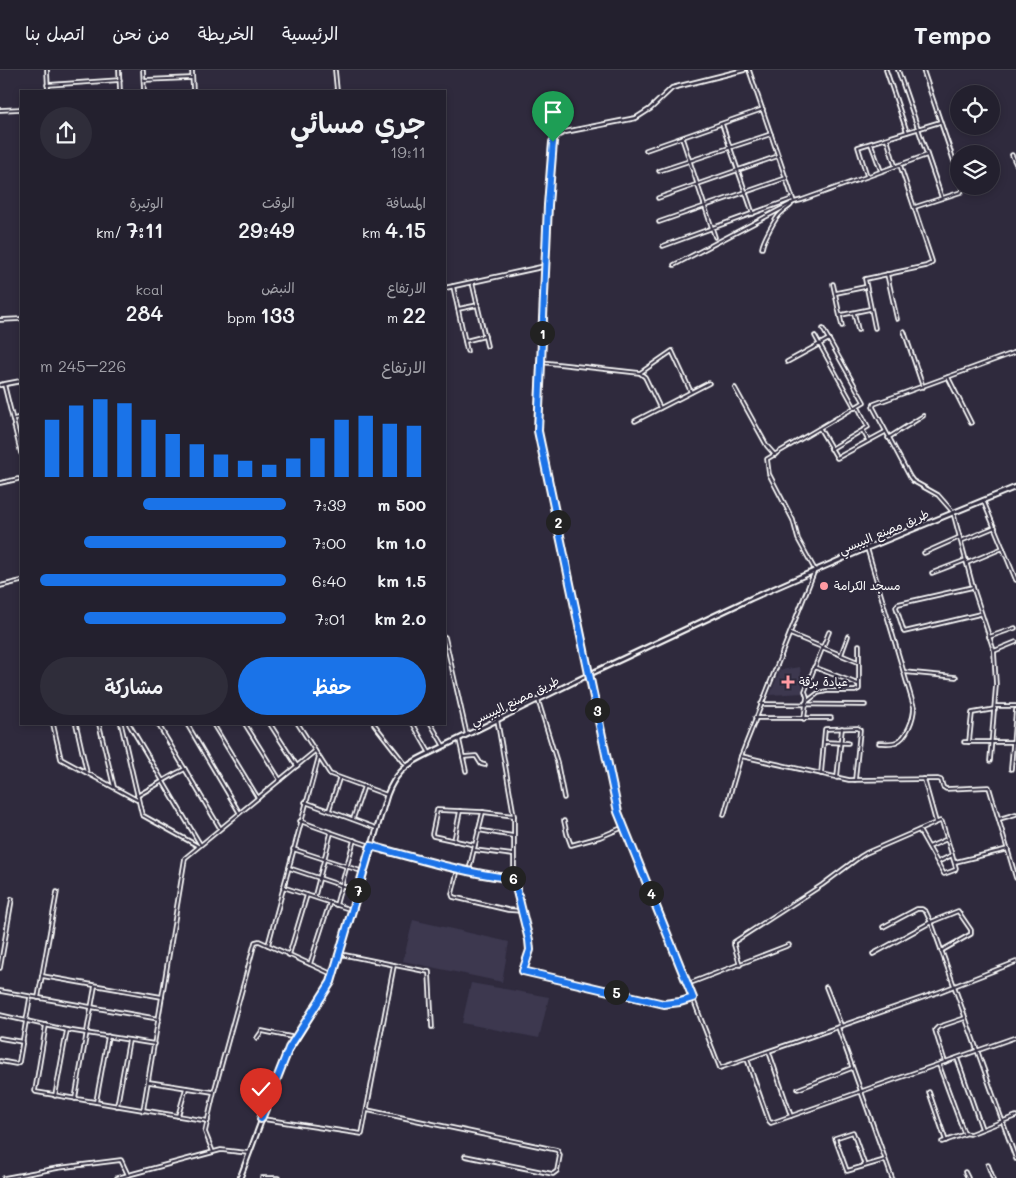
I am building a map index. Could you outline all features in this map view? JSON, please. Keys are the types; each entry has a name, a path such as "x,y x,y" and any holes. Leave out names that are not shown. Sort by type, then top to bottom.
{"main road":[{"name":"طريق مصنع البيبسي","path":"240,1178 283,1061 327,992 334,975 386,795 394,778 406,766 590,674 815,570 1016,487"}],"street":[{"path":"47,70 48,90"},
{"path":"119,70 120,90"},
{"path":"143,70 144,90"},
{"path":"192,70 193,90"},
{"path":"335,70 336,90"},
{"path":"744,70 672,88 650,109 636,118 565,132 557,136 552,145 538,431 618,812 720,1068 954,986 1016,962"},
{"path":"749,70 792,201 765,236 762,248"},
{"path":"886,70 907,132"},
{"path":"898,70 942,198"},
{"path":"923,70 950,150"},
{"path":"144,80 192,78"},
{"path":"47,85 120,80"},
{"path":"0,110 20,109"},
{"path":"646,150 763,109"},
{"path":"867,176 858,149 940,122"},
{"path":"722,124 753,214"},
{"path":"659,171 771,134"},
{"path":"682,138 714,237"},
{"path":"887,139 896,166"},
{"path":"871,144 881,171"},
{"path":"663,246 792,201 802,200 927,155"},
{"path":"1012,155 1016,164"},
{"path":"658,198 778,156"},
{"path":"875,328 864,281 866,278 932,263 900,164"},
{"path":"659,222 786,178"},
{"path":"915,207 951,195"},
{"path":"674,264 792,201"},
{"path":"779,209 781,213"},
{"path":"446,288 546,266"},
{"path":"887,274 897,319"},
{"path":"472,282 487,346"},
{"path":"833,284 842,326"},
{"path":"453,286 467,350"},
{"path":"835,293 866,287"},
{"path":"458,309 478,305"},
{"path":"840,316 870,309"},
{"path":"854,313 858,330"},
{"path":"0,320 20,319"},
{"path":"724,815 741,756 815,570 798,539 793,520 770,474 767,461 775,454 857,407 864,401 823,329"},
{"path":"904,331 923,387"},
{"path":"465,341 485,336"},
{"path":"814,336 868,426 868,428 831,449"},
{"path":"787,362 829,339"},
{"path":"640,373 672,351 691,392"},
{"path":"990,761 995,708 994,651 973,587 953,512 938,495 913,481 888,438 873,406 1016,352"},
{"path":"540,362 640,373 645,377 660,408"},
{"path":"948,377 971,423"},
{"path":"0,385 20,381"},
{"path":"635,421 709,383"},
{"path":"4,384 20,441"},
{"path":"735,388 767,446 775,454"},
{"path":"888,438 923,416"},
{"path":"13,419 20,417"},
{"path":"820,429 836,457 839,458 885,431"},
{"path":"863,431 868,441"},
{"path":"0,483 18,479"},
{"path":"983,500 1016,580"},
{"path":"961,541 994,527"},
{"path":"924,553 960,537"},
{"path":"867,548 913,704 912,718 905,734 900,740 893,743 879,743"},
{"path":"932,574 1003,548"},
{"path":"0,586 20,581"},
{"path":"973,587 897,605 903,631 981,614"},
{"path":"989,637 1015,628"},
{"path":"804,719 807,696 805,691 829,632"},
{"path":"790,634 858,662"},
{"path":"840,655 848,636"},
{"path":"446,642 466,735"},
{"path":"994,651 1016,642"},
{"path":"805,704 818,693 826,691 857,691 859,684 859,645"},
{"path":"814,667 859,684"},
{"path":"904,672 956,677"},
{"path":"538,700 557,762 564,798"},
{"path":"761,704 864,705"},
{"path":"969,742 972,713 1016,706"},
{"path":"1011,769 1016,710"},
{"path":"756,718 830,718"},
{"path":"497,719 514,816 514,879 528,931 530,950 523,971 664,1004 693,998"},
{"path":"53,725 62,759 138,801"},
{"path":"76,725 88,773"},
{"path":"99,725 114,788"},
{"path":"120,725 138,801 144,817 198,846"},
{"path":"130,725 200,844"},
{"path":"159,725 220,828"},
{"path":"188,725 239,813"},
{"path":"214,725 258,798"},
{"path":"245,725 280,780"},
{"path":"271,725 297,766"},
{"path":"299,725 330,774 386,795"},
{"path":"375,725 406,766"},
{"path":"414,725 429,753"},
{"path":"432,725 444,746"},
{"path":"821,774 826,728 858,728 860,730 855,780"},
{"path":"837,778 842,728"},
{"path":"459,739 466,771"},
{"path":"824,742 848,743"},
{"path":"964,742 1013,742"},
{"path":"143,1111 183,864 186,856 315,751"},
{"path":"268,945 305,802 319,756"},
{"path":"463,757 476,756 481,764 485,765"},
{"path":"741,756 837,778 855,780 940,779 946,789 989,787 1016,878"},
{"path":"137,796 177,772 185,770"},
{"path":"329,810 340,778"},
{"path":"924,779 936,822"},
{"path":"353,819 364,786"},
{"path":"305,802 377,828"},
{"path":"475,845 433,836 436,811 439,809 460,810 514,816"},
{"path":"454,841 460,810"},
{"path":"469,871 483,812"},
{"path":"999,818 1016,814"},
{"path":"300,821 371,846 420,860 514,879"},
{"path":"564,821 566,834 571,845 600,837 624,827"},
{"path":"740,965 734,942 861,856 936,822 942,822 955,870 946,874 919,830"},
{"path":"478,830 513,836"},
{"path":"314,897 332,833"},
{"path":"929,847 947,839"},
{"path":"336,905 354,840"},
{"path":"293,849 364,872"},
{"path":"954,862 1008,849"},
{"path":"474,850 513,855"},
{"path":"938,862 952,855"},
{"path":"288,868 358,891"},
{"path":"458,868 453,897 523,912"},
{"path":"283,887 352,910"},
{"path":"38,998 57,892"},
{"path":"289,955 308,894"},
{"path":"0,968 12,899"},
{"path":"310,964 330,902"},
{"path":"883,927 919,909 926,912 942,950 1016,1159"},
{"path":"873,954 931,922 958,910 972,932 970,936 942,950"},
{"path":"213,1152 205,1132 255,942 260,941 334,975"},
{"path":"688,984 789,945"},
{"path":"340,954 429,972 432,1027"},
{"path":"261,1119 359,1135 363,1132 394,965"},
{"path":"42,976 162,997"},
{"path":"76,1099 95,986"},
{"path":"826,987 841,1026"},
{"path":"0,991 159,1019"},
{"path":"0,1062 18,1063 30,997"},
{"path":"0,1015 67,1030 155,1044"},
{"path":"945,1063 935,1032 936,1028 965,1018"},
{"path":"46,1025 35,1091 37,1093 208,1121"},
{"path":"838,1027 892,1178"},
{"path":"55,1096 67,1030"},
{"path":"257,1038 262,1031 296,1038"},
{"path":"96,1102 108,1036"},
{"path":"0,1038 23,1042"},
{"path":"747,1059 770,1122 1016,1038"},
{"path":"117,1106 129,1040"},
{"path":"769,1051 791,1116"},
{"path":"957,1058 982,1129"},
{"path":"939,1065 962,1131 967,1134"},
{"path":"798,1089 852,1068"},
{"path":"149,1082 214,1092"},
{"path":"178,1116 186,1088"},
{"path":"929,1092 946,1141"},
{"path":"367,1110 557,1150 560,1155 557,1172 553,1174 465,1156"},
{"path":"942,1142 1016,1116"},
{"path":"865,1166 853,1132 836,1138 847,1170 865,1166 885,1160"},
{"path":"117,1178 221,1150 249,1153"},
{"path":"4,1178 58,1168 121,1160 128,1175"},
{"path":"988,1165 993,1178"},
{"path":"965,1172 968,1178"},
{"path":"262,1178 278,1178"}],"shaded area":[{"path":"800,667 803,693 770,695 780,670"},
{"path":"413,920 509,942 502,982 403,961"},
{"path":"471,983 549,997 539,1038 462,1023"}],"place":[{"name":"مسجد الكرامة","path":"824,586"},
{"name":"عيادة برقة","path":"788,682"}],"route":[{"path":"261,1119 289,1048 327,992 371,846 420,860 514,879 528,931 530,950 523,971 664,1004 693,998 618,812 538,431 548,205 553,142"}]}
